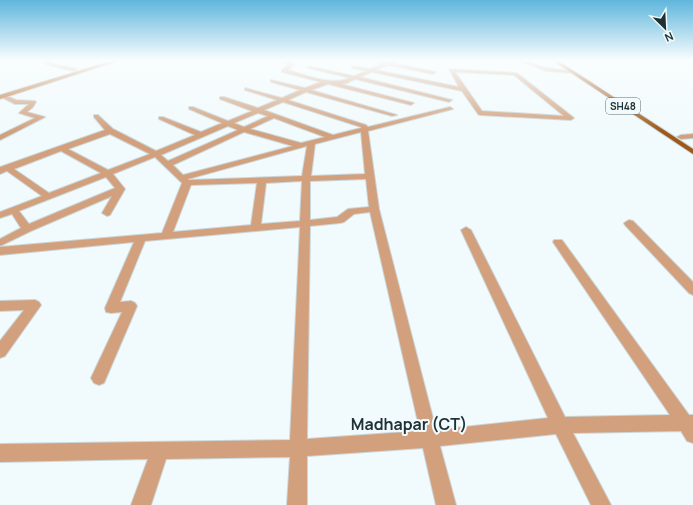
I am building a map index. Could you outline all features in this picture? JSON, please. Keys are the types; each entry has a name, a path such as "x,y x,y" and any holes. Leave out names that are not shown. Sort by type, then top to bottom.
{"main road":[{"path":"1,95 33,84"},
{"path":"1,95 40,84"},
{"name":"SH48","path":"589,84 693,152"},
{"name":"SH48","path":"599,84 693,144"}],"street":[{"path":"282,84 394,115"},
{"path":"0,215 156,154 321,84"},
{"path":"331,84 411,103"},
{"path":"380,84 449,100"},
{"path":"433,84 464,90"},
{"path":"460,84 480,113 571,118 527,84"},
{"path":"247,89 364,126 374,209 446,505"},
{"path":"0,138 42,117 22,113 31,106 33,102 15,102 1,95"},
{"path":"222,98 333,137"},
{"path":"191,108 245,130 307,145"},
{"path":"185,181 333,137 450,109"},
{"path":"96,116 110,131 156,154 185,181 306,179 370,176"},
{"path":"168,164 274,116"},
{"path":"161,118 200,135"},
{"path":"3,169 110,131"},
{"path":"682,136 693,136"},
{"path":"297,505 300,448 307,145"},
{"path":"62,149 107,174 121,189"},
{"path":"3,169 48,196"},
{"path":"256,227 262,180"},
{"path":"166,236 180,206 185,181"},
{"path":"107,213 121,189"},
{"path":"0,243 27,229 121,189"},
{"path":"13,209 27,229"},
{"path":"0,251 340,220 351,211 374,209"},
{"path":"629,223 693,290"},
{"path":"466,230 560,425 601,505"},
{"path":"99,378 131,306 111,308 142,238"},
{"path":"558,242 690,427"},
{"path":"0,306 35,305 0,352"},
{"path":"0,453 300,448 430,439 560,425 690,427"},
{"path":"141,505 160,450"}],"district":[{"name":"Madhapar (CT)","path":"409,424"}]}
